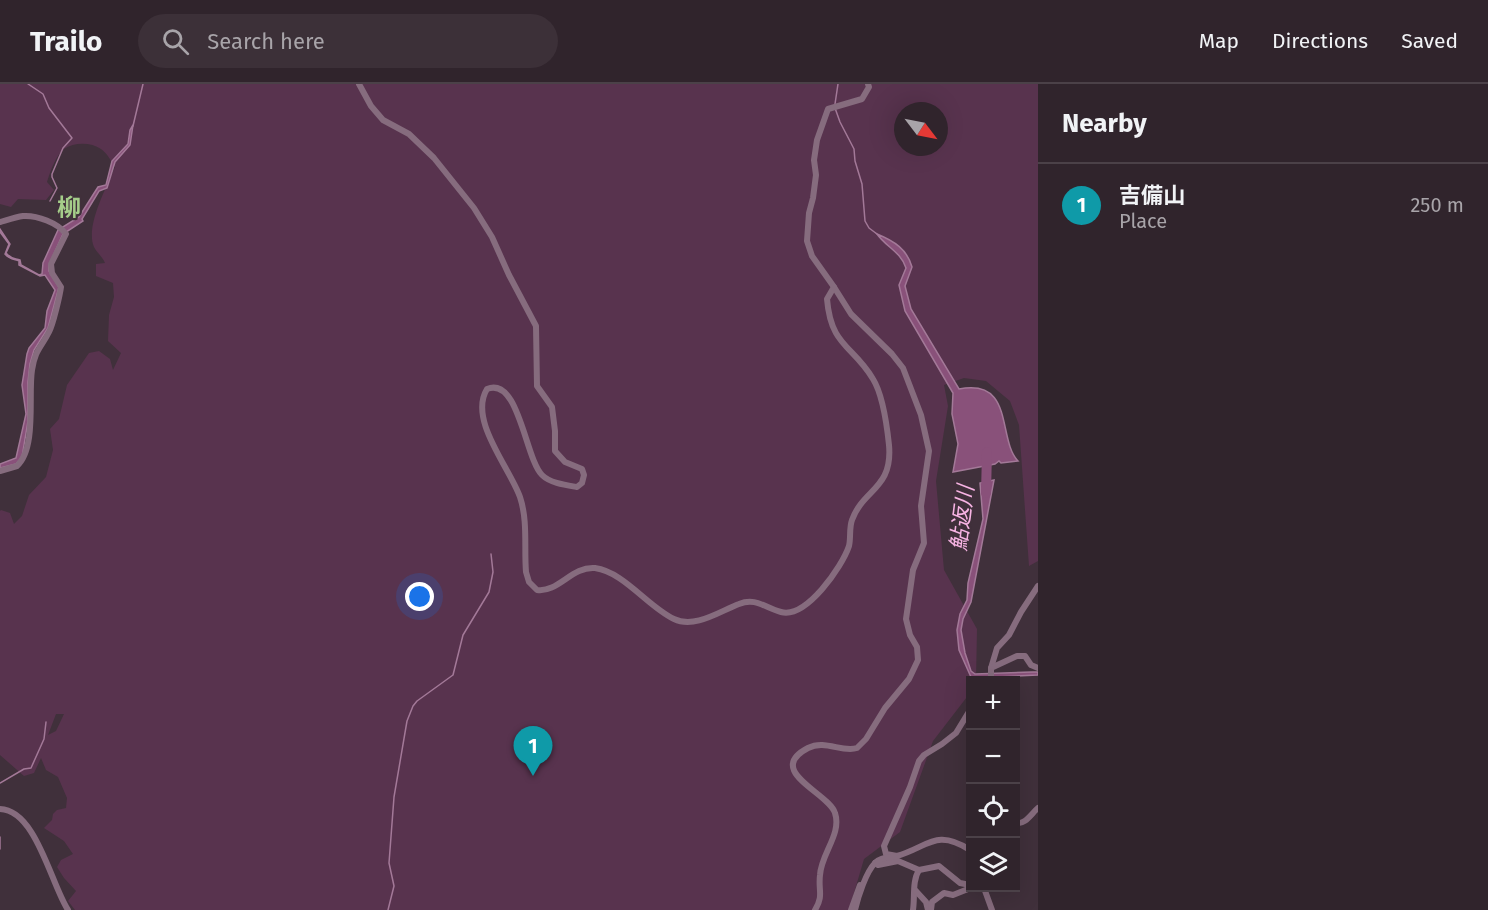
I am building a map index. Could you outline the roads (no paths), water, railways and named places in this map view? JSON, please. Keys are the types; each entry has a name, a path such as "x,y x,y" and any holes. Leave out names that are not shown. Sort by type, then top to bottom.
{"street":[{"path":"359,84 379,116 387,123 409,134 424,148 445,170 474,208 488,230 536,327 537,386 552,407 555,451 565,462 582,470 585,475 582,483 576,487 551,481 542,475 531,454 513,402 503,390 494,387 487,389 483,396 482,410 488,432 523,505 526,572 529,582 537,590 551,587 579,571 596,568 624,583 674,619 686,622 708,617 741,603 749,602 763,603 780,612 792,613 815,597 845,554 849,546 852,520 882,480 889,460 886,425 876,385 867,370 837,338 832,328 826,299 834,287"},
{"path":"815,910 821,898 820,870 835,831 836,815 832,807 801,781 792,765 809,747 831,745 848,749 857,748 909,679 916,666 918,651 910,635 906,619 914,570 924,543 921,506 929,451 921,415 903,368 896,358 851,314 812,256 807,241 809,213 816,175 814,160 817,140 828,109 862,99 869,87 868,84"},
{"path":"0,222 29,216 63,230 66,234 51,264 52,273 61,287 51,329 36,352 34,361 30,390 32,418 24,456 17,466 0,471"},
{"path":"991,675 997,648 1009,635 1038,586"},
{"path":"991,675 1023,655 1038,668"},
{"path":"897,856 886,854 884,846 919,761 956,733 966,717"},
{"path":"1020,823 1025,822 1038,808"},
{"path":"0,810 12,811 28,826 68,910"},
{"path":"853,910 873,866 881,859 897,856 929,841 954,841 966,845"},
{"path":"873,866 898,861 918,870 939,867 960,883 966,884"},
{"path":"913,910 914,879 918,870"},
{"path":"915,890 926,902 929,910"},
{"path":"929,910 932,902 944,893 953,895 966,890"},
{"path":"985,892 992,910"}],"waterway":[{"path":"28,84 43,94 49,108 72,138 63,148 52,174 57,188 50,201"},
{"path":"133,126 143,84"},
{"path":"835,104 838,84"},
{"path":"835,108 854,149 862,184 865,221 869,228 877,234"},
{"name":"鮎返川","path":"986,493 987,452"},
{"path":"388,910 394,886 389,863 394,797 407,721 417,701 453,675 463,635 489,592 493,572 491,554"},
{"path":"0,783 24,769 31,768 44,739 46,722"},
{"path":"0,837 0,849"}],"place":[{"name":"吉備山","path":"533,776"}],"district":[{"name":"柳","path":"69,208"}]}
